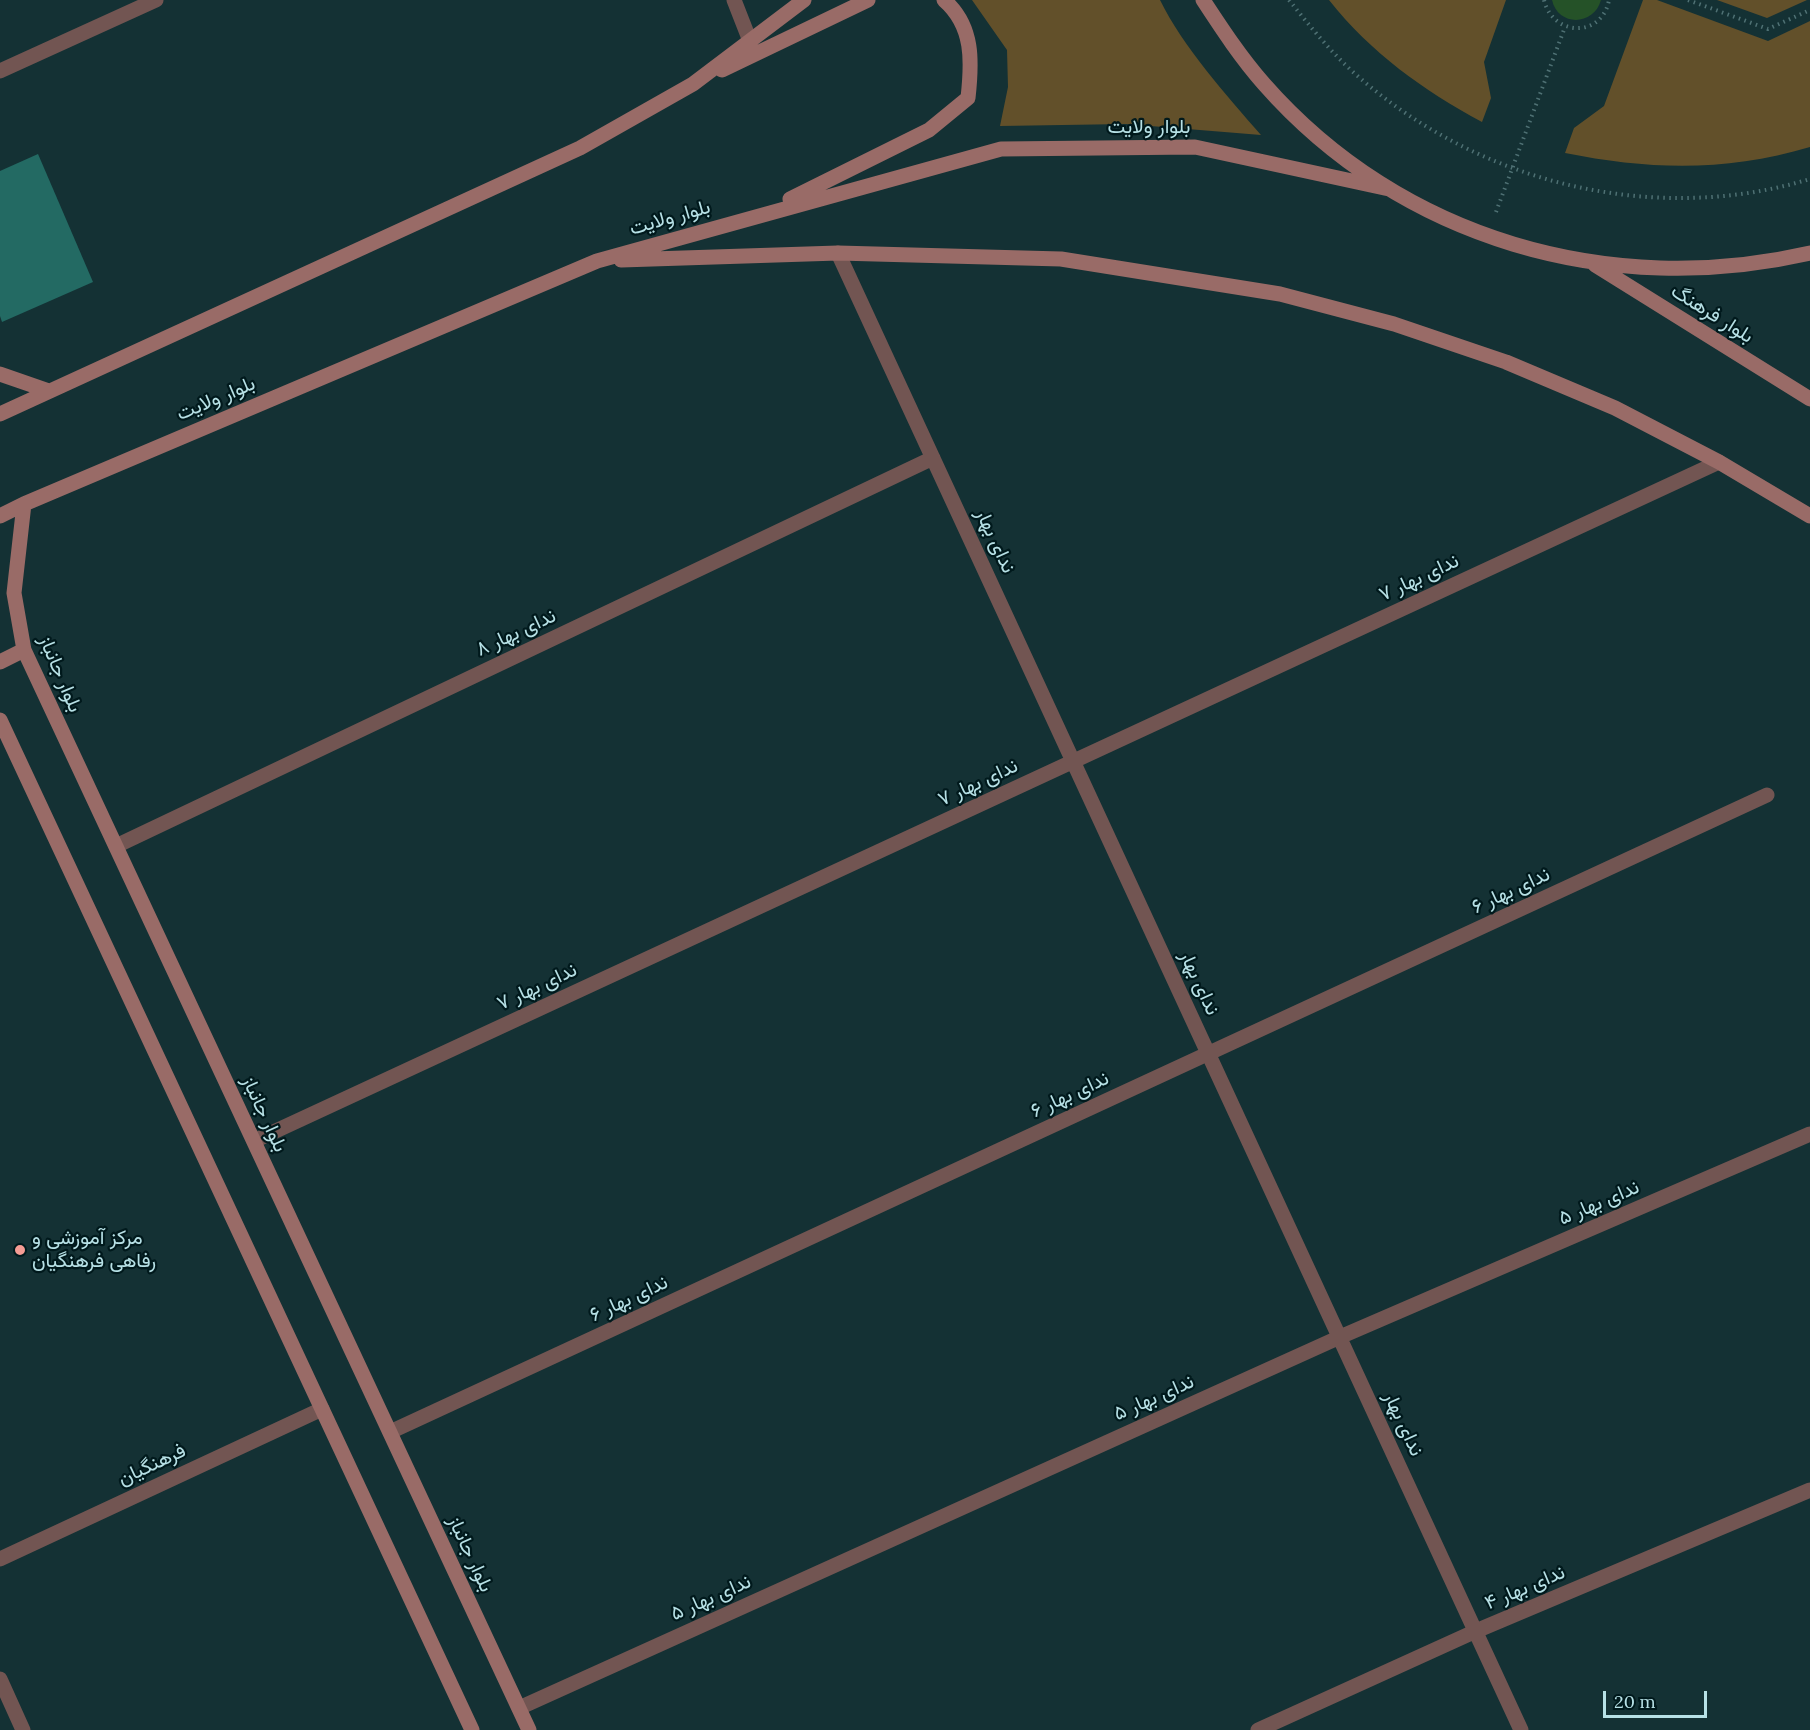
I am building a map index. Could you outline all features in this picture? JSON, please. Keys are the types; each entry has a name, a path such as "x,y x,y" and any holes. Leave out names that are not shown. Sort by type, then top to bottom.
{"main road":[{"path":"693,84 804,0"},
{"path":"0,414 580,148 693,84 868,0"},
{"path":"761,214 929,130 968,98 972,62 965,28 944,0"},
{"path":"1203,0 1230,43 1265,85 1303,124 1344,158 1389,189 1437,215 1487,236 1539,252 1593,263 1646,269 1701,269 1755,264 1810,254"},
{"name":"بلوار ولایت","path":"0,516 597,261 1001,148 1195,147 1389,189"},
{"path":"597,261 838,253 1061,259 1280,294 1394,324 1506,362 1615,408 1719,462 1810,516"},
{"name":"بلوار فرهنگ","path":"1593,263 1810,399"},
{"path":"0,374 49,391"},
{"name":"بلوار جانباز","path":"24,504 14,593 24,650 530,1730"},
{"path":"0,662 24,650"},
{"path":"0,720 472,1730"}],"street":[{"path":"0,71 156,0"},
{"path":"734,0 750,41"},
{"name":"ندای بهار","path":"838,253 1521,1730"},
{"name":"ندای بهار ۸","path":"116,846 933,458"},
{"name":"ندای بهار ۷","path":"254,1141 1719,462"},
{"name":"ندای بهار ۶","path":"390,1432 1767,795"},
{"name":"ندای بهار ۵","path":"519,1708 1340,1337 1810,1134"},
{"name":"فرهنگیان","path":"0,1559 322,1409"},
{"name":"ندای بهار ۴","path":"1258,1730 1476,1631 1810,1490"},
{"path":"0,1679 23,1730"}],"path":[{"path":"1289,0 1318,37 1352,71 1388,101 1427,128 1468,150 1512,168 1557,183 1604,192 1651,197 1698,198 1746,193 1810,179"},
{"path":"1544,0 1546,9 1554,20 1565,27 1578,29 1590,26 1601,17 1608,7 1609,0"},
{"path":"1688,0 1768,29 1810,10"},
{"path":"1487,236 1565,27"}],"shaded area":[{"path":"972,0 1160,0 1193,53 1261,135 1126,124 1000,126 1008,87 1007,50"},
{"path":"1329,0 1506,0 1484,62 1491,98 1482,122 1439,97 1399,69 1362,37"},
{"path":"1552,0 1601,0 1591,15 1576,20 1561,15"},
{"path":"1643,0 1657,0 1768,41 1810,21 1810,147 1748,161 1688,166 1627,163 1565,153 1574,128 1604,106"},
{"path":"1717,0 1807,0 1767,18"}],"building":[{"path":"38,154 93,282 2,322 0,316 0,171"}],"place":[{"name":"مرکز آموزشی و رفاهی فرهنگیان","path":"20,1250"}]}
